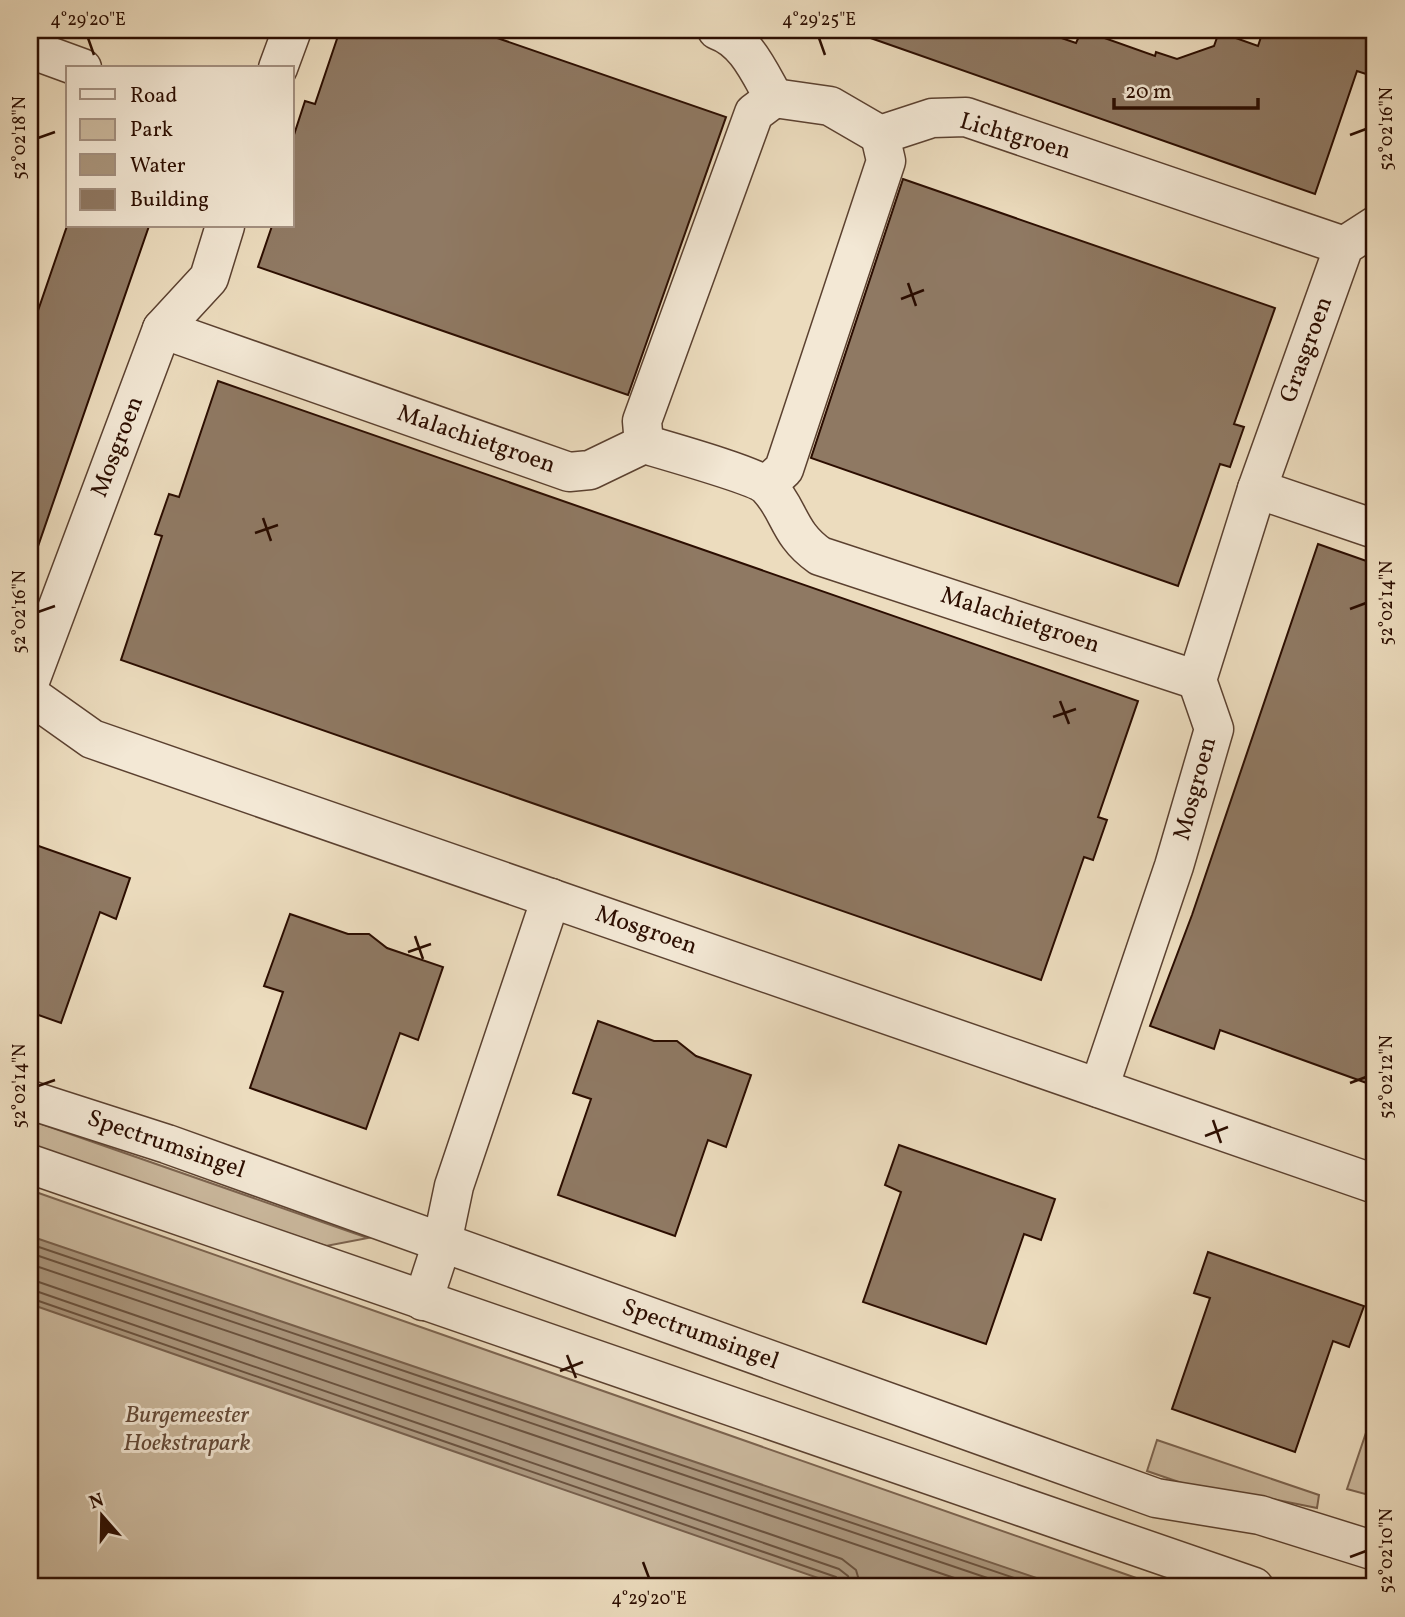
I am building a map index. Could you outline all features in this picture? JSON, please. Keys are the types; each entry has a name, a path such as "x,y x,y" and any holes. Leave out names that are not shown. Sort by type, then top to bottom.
{"street":[{"path":"279,66 292,30"},
{"path":"717,30 728,34 749,54 774,98"},
{"path":"30,50 76,66"},
{"path":"774,98 830,106 880,135 886,161 784,469 767,485 644,444 642,421 754,113 774,98"},
{"name":"Lichtgroen","path":"880,135 932,118 966,117 1344,246"},
{"path":"1344,246 1375,226"},
{"name":"Mosgroen","path":"30,681 162,329 209,278 224,228"},
{"name":"Grasgroen","path":"1257,489 1344,246"},
{"name":"Malachietgroen","path":"162,329 569,472 590,470 644,444"},
{"name":"Malachietgroen","path":"767,485 802,543 820,556 1197,680"},
{"path":"1197,680 1257,489 1375,529"},
{"name":"Mosgroen","path":"1099,1088 1174,866 1214,729 1197,680"},
{"name":"Mosgroen","path":"30,695 92,739 1375,1184"},
{"path":"424,1300 442,1243 454,1186 551,898"},
{"name":"Spectrumsingel","path":"30,1100 167,1144 1156,1498 1261,1516 1375,1552"},
{"path":"30,1164 1254,1587"}],"green space":[{"path":"30,1120 368,1238 326,1246 30,1146"},
{"name":"Burgemeester Hoekstrapark","path":"30,1190 1162,1587 30,1587"},
{"path":"1375,1406 1375,1485 1365,1494 1347,1489"},
{"path":"1157,1440 1319,1495 1317,1508 1248,1494 1202,1490 1147,1471"}],"water":[{"path":"30,1236 1063,1587 844,1587 30,1304"}],"building":[{"path":"340,30 474,30 726,117 628,395 258,267 271,228 294,228 294,135 305,101 315,104"},
{"path":"863,30 1038,30 1076,43 1082,30 1155,56 1156,52 1177,59 1214,46 1219,32 1258,46 1261,37 1257,36 1258,30 1375,30 1375,47 1366,74 1357,71 1315,194 862,35"},
{"path":"903,179 1275,308 1234,424 1244,427 1230,467 1220,464 1178,586 811,458"},
{"path":"66,228 148,228 36,552 30,551 30,334"},
{"path":"218,381 1138,701 1098,817 1107,820 1093,860 1084,857 1041,980 121,660 162,536 155,534 169,494 179,497"},
{"path":"1318,544 1375,564 1375,630 1372,647 1375,649 1375,1086 1220,1030 1214,1049 1150,1026 1192,915"},
{"path":"30,843 130,878 116,919 100,912 61,1023 30,1012"},
{"path":"290,914 348,934 369,934 387,948 443,967 418,1040 400,1033 366,1129 250,1088 283,992 264,986"},
{"path":"598,1021 654,1041 677,1041 696,1056 751,1075 726,1147 708,1140 675,1236 558,1195 591,1099 573,1093"},
{"path":"899,1145 1055,1199 1041,1240 1024,1234 986,1344 863,1302 901,1192 885,1185"},
{"path":"1208,1252 1364,1306 1349,1347 1333,1341 1295,1452 1172,1409 1210,1298 1194,1293"}]}
